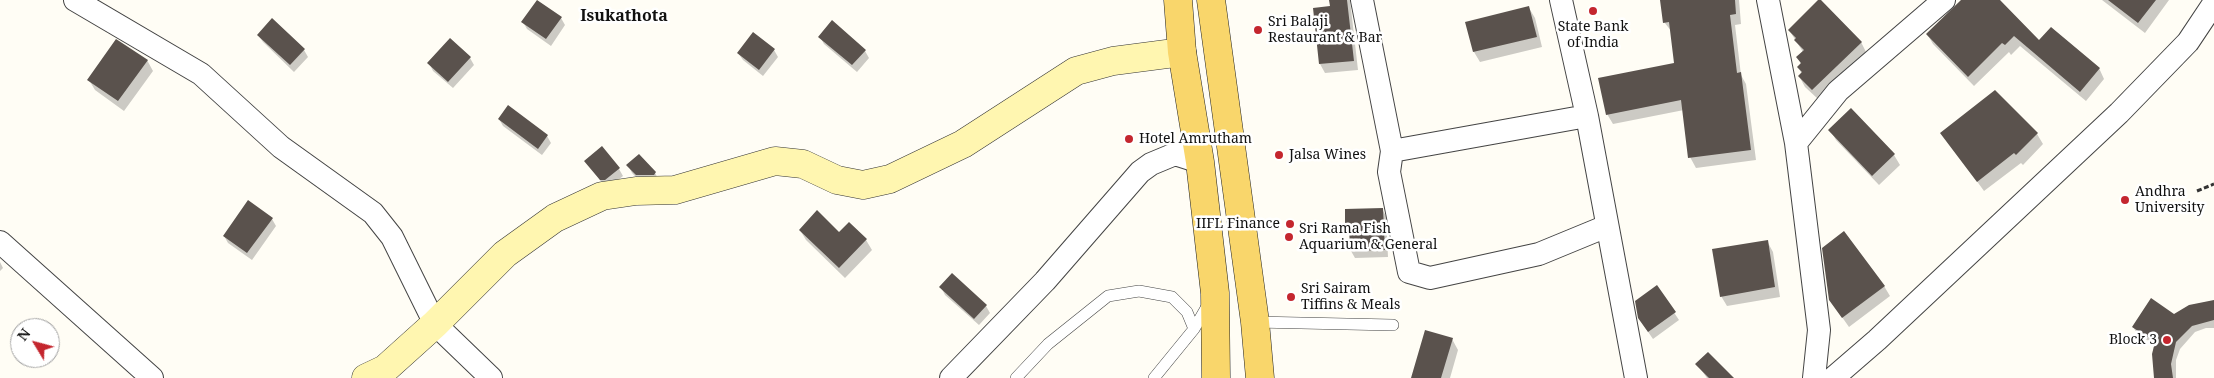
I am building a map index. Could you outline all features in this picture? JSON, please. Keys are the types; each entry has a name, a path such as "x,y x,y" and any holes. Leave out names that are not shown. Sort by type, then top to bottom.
{"main road":[{"path":"1178,0 1182,52 1200,162 1214,293 1216,378"},
{"path":"1211,0 1256,322 1260,378"}],"street":[{"path":"75,0 201,74 281,147 373,213 392,237 435,324 491,378"},
{"path":"1362,0 1392,151 1389,172 1409,272 1430,278 1539,254 1607,226"},
{"path":"1562,0 1587,116 1636,378"},
{"path":"1768,0 1796,143 1819,330 1814,378"},
{"path":"1796,143 1838,91 1944,0"},
{"path":"1833,378 1877,340 2119,113 2188,42 2214,3"},
{"path":"366,378 385,369 435,324 505,254 555,218 602,196 636,191 674,190 775,161 803,164 837,180 862,185 890,179 963,144 1076,71 1113,61 1182,52"},
{"path":"1392,151 1587,116"},
{"path":"951,378 1045,281 1140,172 1151,164 1175,154 1200,162"},
{"path":"0,242 152,378"}],"lane":[{"path":"1016,378 1048,344 1108,296 1139,292 1172,297 1187,312 1194,329"},
{"path":"1154,378 1194,329 1214,293"},
{"path":"1256,322 1393,325"}],"path":[{"path":"2197,190 2214,184"}],"building":[{"path":"537,0 562,17 546,39 521,22"},
{"path":"1329,0 1347,0 1354,61 1319,64 1313,8 1330,6"},
{"path":"1660,0 1735,0 1736,14 1730,15 1737,73 1741,72 1751,150 1688,158 1681,100 1606,115 1598,78 1674,63 1669,22 1663,23"},
{"path":"1818,0 1821,0 1862,42 1812,90 1798,76 1802,72 1797,67 1801,63 1796,57 1804,50 1794,40 1796,38 1788,30"},
{"path":"1961,0 2000,0 2039,40 2051,27 2100,68 2080,92 2014,36 2005,45 2002,43 1968,77 1926,34"},
{"path":"2108,0 2156,0 2138,23"},
{"path":"1529,6 1537,37 1473,52 1465,22"},
{"path":"272,18 305,49 290,65 257,35"},
{"path":"832,20 866,50 852,65 818,37"},
{"path":"753,32 775,49 759,70 737,53"},
{"path":"450,38 471,57 448,82 427,63"},
{"path":"116,39 148,60 118,101 87,80"},
{"path":"1995,90 2038,133 2016,155 2014,153 1977,182 1940,133"},
{"path":"508,105 548,135 538,149 498,119"},
{"path":"1851,108 1895,154 1872,176 1828,130"},
{"path":"602,146 620,168 605,180 600,180 584,161"},
{"path":"639,154 656,172 654,175 636,175 626,165"},
{"path":"248,200 273,218 247,253 223,236"},
{"path":"1383,208 1385,250 1350,251 1349,225 1345,226 1345,209"},
{"path":"817,210 839,232 849,222 867,239 839,268 799,230"},
{"path":"1844,231 1885,286 1842,318 1829,300 1822,248"},
{"path":"1768,240 1775,287 1720,297 1712,249"},
{"path":"952,273 987,305 974,319 939,287"},
{"path":"1657,285 1676,312 1648,332 1638,318 1635,301"},
{"name":"Block 3","path":"2151,298 2174,314 2189,305 2214,300 2214,320 2192,326 2176,342 2171,364 2173,378 2154,378 2152,354 2155,342 2132,327"},
{"path":"1425,330 1453,338 1441,378 1411,378"},
{"path":"1708,352 1734,378 1709,378 1695,364"}],"place":[{"name":"State Bank of India","path":"1593,11"},
{"name":"Sri Balaji Restaurant & Bar","path":"1258,30"},
{"name":"Hotel Amrutham","path":"1129,139"},
{"name":"Jalsa Wines","path":"1279,155"},
{"name":"Andhra University","path":"2125,200"},
{"name":"IIFL Finance","path":"1290,224"},
{"name":"Sri Rama Fish Aquarium & General","path":"1289,237"},
{"name":"Sri Sairam Tiffins & Meals","path":"1291,297"},
{"name":"Block 3","path":"2167,340"}],"district":[{"name":"Isukathota","path":"624,16"}]}
